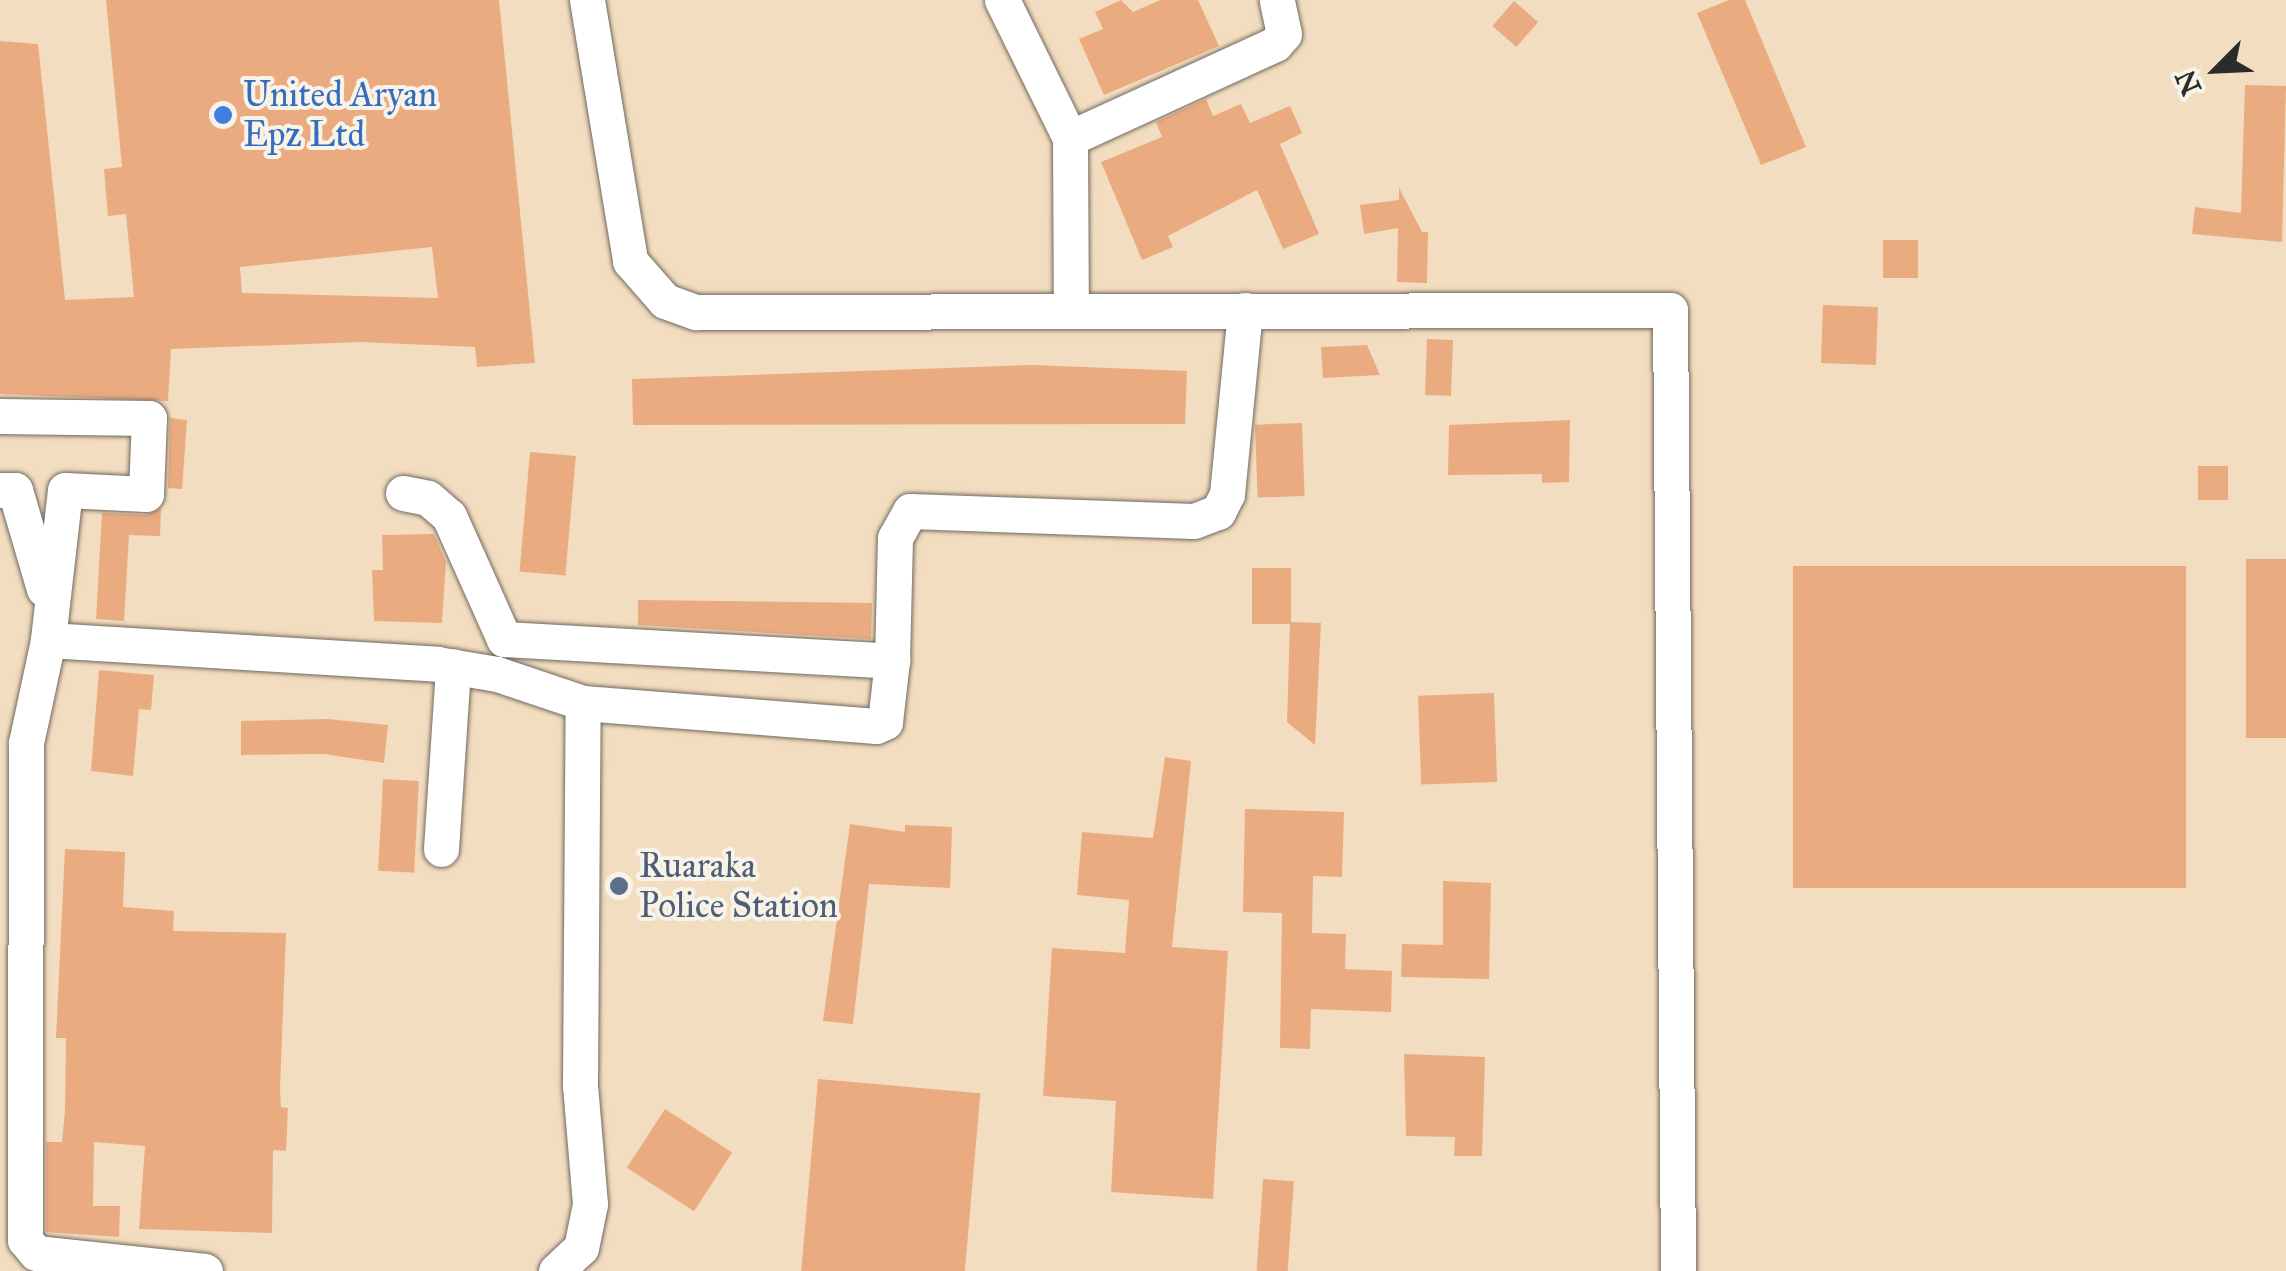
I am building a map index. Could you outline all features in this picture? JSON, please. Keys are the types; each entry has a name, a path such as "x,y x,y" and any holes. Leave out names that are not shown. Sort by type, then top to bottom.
{"street":[{"path":"587,0 630,261 665,301 696,312 1670,310 1678,1271"},
{"path":"1002,0 1070,138 1072,311"},
{"path":"1070,138 1275,44 1284,34 1277,0"},
{"path":"48,640 453,666 497,674 583,704 876,726 885,722 892,662 895,538 910,512 1194,521 1218,512 1227,494 1245,310"},
{"path":"0,416 150,418 146,494 7,490 48,600"},
{"path":"65,490 48,600 48,640 26,743 25,1240 36,1253 204,1271"},
{"path":"403,494 428,498 449,516 504,639 497,674"},
{"path":"504,639 892,662"},
{"path":"441,849 453,666"},
{"path":"556,1271 582,1248 590,1204 580,1085 583,704"}],"building":[{"path":"106,0 499,0 535,363 477,367 475,347 361,342 171,349 168,401 0,394 0,41 38,44 65,300 134,297 126,214 108,216 104,169 122,167","holes":["432,247 438,298 242,293 240,267"]},
{"path":"1121,0 1133,12 1160,0 1198,0 1219,46 1104,95 1079,39 1103,29 1095,12"},
{"path":"1729,0 1745,0 1806,147 1761,165 1697,13"},
{"path":"1514,1 1538,22 1517,47 1492,26"},
{"path":"2245,85 2286,86 2282,242 2192,234 2195,207 2241,213"},
{"path":"1206,99 1213,116 1241,104 1250,123 1290,106 1302,133 1280,144 1319,234 1283,249 1257,190 1168,236 1173,247 1142,260 1101,162 1162,137 1156,122"},
{"path":"1399,188 1422,232 1428,232 1427,283 1397,282 1398,228 1364,234 1360,205 1399,200"},
{"path":"1883,240 1918,240 1918,278 1883,278"},
{"path":"1823,305 1878,307 1876,365 1821,363"},
{"path":"1427,339 1453,340 1451,396 1425,395"},
{"path":"1367,345 1380,375 1323,378 1321,347"},
{"path":"1032,365 1187,371 1185,424 633,425 632,379"},
{"path":"170,418 187,420 182,489 168,488"},
{"path":"1570,420 1569,482 1542,483 1542,474 1448,475 1449,425"},
{"path":"1302,423 1305,496 1258,498 1255,425"},
{"path":"530,452 576,456 565,576 520,572"},
{"path":"2198,466 2228,466 2228,500 2198,500"},
{"path":"161,508 160,536 129,535 124,621 96,619 102,513 146,515"},
{"path":"434,534 446,562 442,623 374,621 372,570 383,570 382,535"},
{"path":"2246,559 2286,559 2286,738 2246,738"},
{"path":"1793,566 2186,566 2186,888 1793,888"},
{"path":"1252,568 1291,568 1291,624 1252,624"},
{"path":"638,600 872,603 871,639 638,625"},
{"path":"1290,622 1321,623 1315,745 1287,722"},
{"path":"99,670 154,675 151,710 139,709 133,776 91,771"},
{"path":"1494,693 1497,782 1421,785 1418,696"},
{"path":"327,719 388,725 384,763 324,754 241,755 241,721"},
{"path":"1165,757 1191,761 1172,947 1228,951 1213,1199 1111,1192 1116,1101 1043,1096 1052,948 1125,953 1129,900 1077,895 1082,832 1153,838"},
{"path":"383,779 419,781 414,873 378,871"},
{"path":"1245,809 1344,812 1342,877 1313,876 1312,933 1346,934 1345,969 1392,971 1391,1012 1311,1009 1310,1049 1280,1048 1282,913 1243,912"},
{"path":"850,824 905,832 905,825 952,827 950,888 869,884 853,1024 823,1021"},
{"path":"65,849 125,852 123,907 174,911 173,931 286,933 280,1089 281,1107 288,1108 286,1151 273,1150 272,1233 139,1229 145,1146 94,1142 93,1206 120,1206 119,1237 46,1232 46,1142 62,1142 65,1111 66,1038 56,1038"},
{"path":"1443,881 1491,883 1489,979 1401,977 1402,944 1443,945"},
{"path":"1404,1054 1485,1057 1482,1156 1454,1156 1455,1137 1406,1136"},
{"path":"818,1079 980,1093 965,1271 801,1271"},
{"path":"665,1109 732,1153 694,1211 627,1168"},
{"path":"1263,1179 1294,1181 1288,1271 1257,1271"}],"place":[{"name":"United Aryan Epz Ltd","path":"223,115"},
{"name":"Ruaraka Police Station","path":"619,886"}]}
